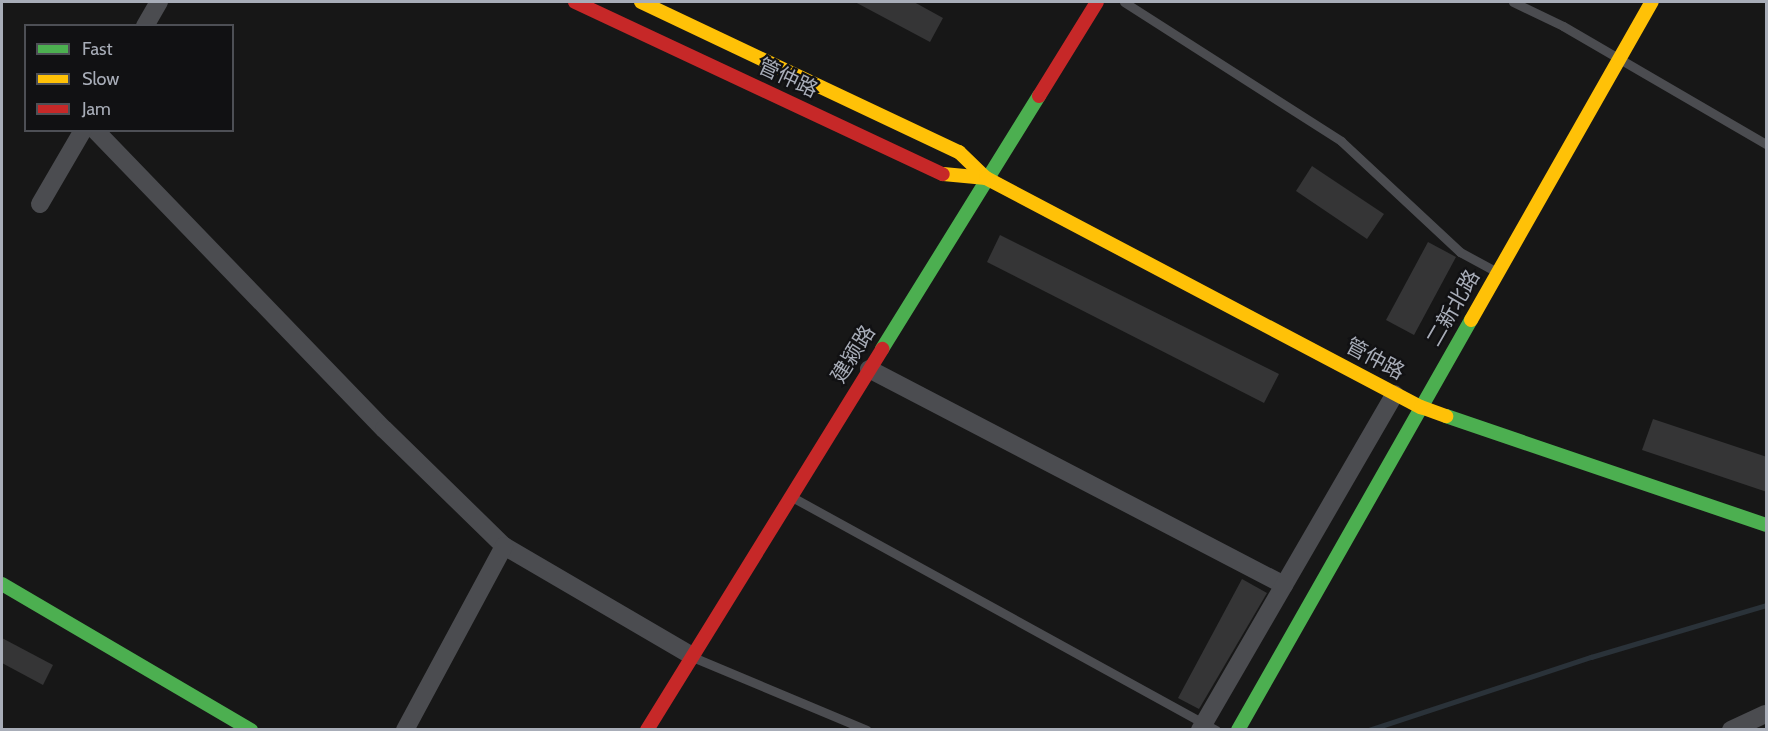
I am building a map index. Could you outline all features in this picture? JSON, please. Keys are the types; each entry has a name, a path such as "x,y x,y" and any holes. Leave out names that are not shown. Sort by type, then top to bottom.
{"street":[{"path":"146,24 159,2"},
{"name":"管仲路","path":"575,2 945,176 986,178"},
{"name":"管仲路","path":"641,2 959,152 986,178 1421,407 1767,525"},
{"name":"建颍路","path":"647,729 1096,2"},
{"name":"二新北路","path":"1238,729 1652,2"},
{"path":"40,204 82,132"},
{"path":"97,132 384,429 504,546 692,656"},
{"path":"869,369 1284,585"},
{"path":"1207,727 1284,585 1395,394"},
{"path":"405,729 504,546"},
{"path":"2,584 251,729"},
{"path":"1731,729 1767,714"}],"lane":[{"path":"1124,2 1341,141 1460,252 1498,272"},
{"path":"1513,2 1619,58 1767,144"},
{"path":"790,496 1207,727"},
{"path":"692,656 867,729"}],"building":[{"path":"855,2 914,2 943,18 930,42"},
{"path":"1312,166 1384,214 1367,239 1296,191"},
{"path":"1000,235 1279,374 1264,403 987,262"},
{"path":"1428,242 1456,257 1414,335 1386,320"},
{"path":"1653,419 1767,457 1767,492 1642,450"},
{"path":"1242,579 1267,593 1199,709 1178,698"},
{"path":"2,638 53,665 43,685 2,663"}],"waterway":[{"path":"1369,730 1591,657 1766,605"}],"traffic: fast":[{"path":"882,349 1039,96"},
{"path":"1238,730 1471,320"},
{"path":"1446,416 1766,525"},
{"path":"2,584 251,730"}],"traffic: slow":[{"path":"641,2 959,152 986,178 943,174"},
{"path":"1471,320 1652,2"},
{"path":"986,178 1421,407 1446,416"}],"traffic: jam":[{"path":"575,2 943,174"},
{"path":"1039,96 1097,2"},
{"path":"647,730 882,349"}]}
